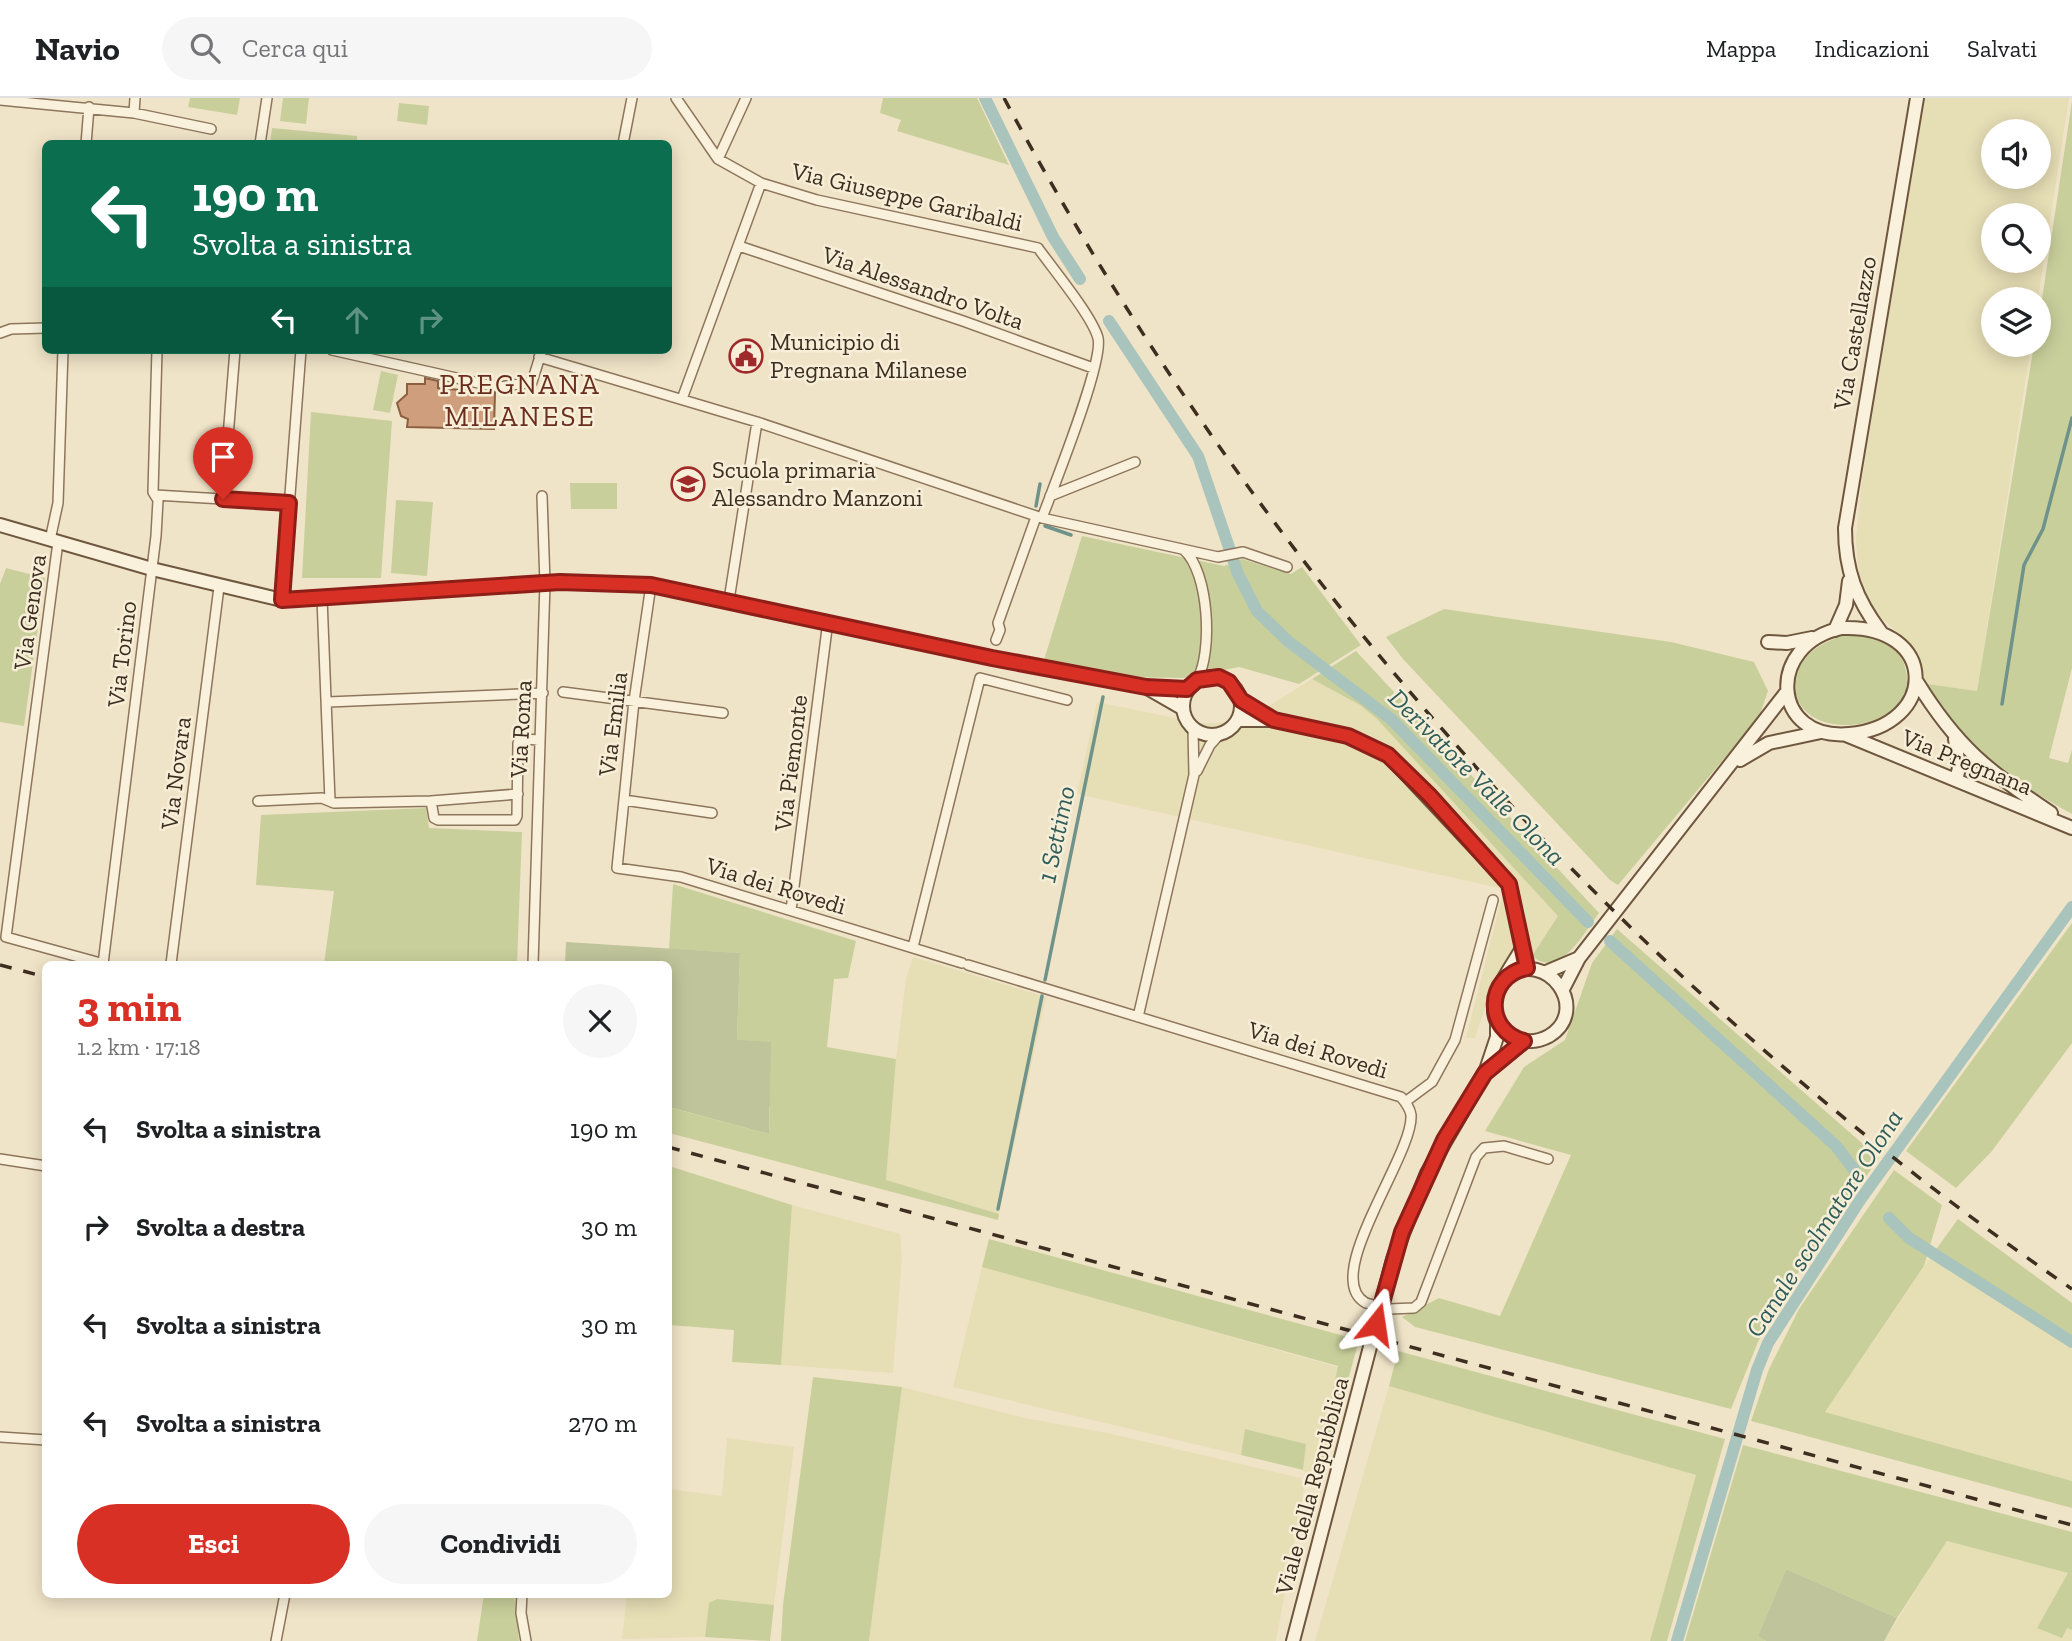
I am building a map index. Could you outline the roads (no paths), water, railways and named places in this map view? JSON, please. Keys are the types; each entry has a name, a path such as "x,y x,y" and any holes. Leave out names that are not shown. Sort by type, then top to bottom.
{"street":[{"path":"134,113 135,98"},
{"path":"261,140 267,98"},
{"path":"624,140 632,98"},
{"name":"Via Giuseppe Garibaldi","path":"676,98 718,159 761,183 817,200 1038,248 1094,328 1099,345 1093,369 1050,496 998,623 1000,630 996,640"},
{"path":"718,159 746,98"},
{"name":"Via Castellazzo","path":"1835,630 1846,605 1849,577 1845,546 1848,500 1917,98"},
{"path":"0,100 134,113 211,129"},
{"path":"86,140 89,107"},
{"path":"682,399 761,183"},
{"name":"Via Alessandro Volta","path":"739,246 963,321 1093,369"},
{"path":"0,333 10,329 42,328"},
{"name":"Via Genova","path":"63,354 58,503 6,937 93,961"},
{"name":"Via Torino","path":"104,961 158,500 155,495 157,354"},
{"path":"223,499 235,354"},
{"path":"282,600 301,354"},
{"path":"350,354 483,384 528,385 532,382 541,354 757,422 1039,518 1218,557 1238,551 1287,566"},
{"path":"729,600 757,422"},
{"path":"1050,496 1135,462"},
{"path":"155,495 289,503"},
{"name":"Via Roma","path":"533,961 545,583 542,496"},
{"path":"0,525 219,587 282,600 545,583 651,585 992,658 1146,687 1192,684 1219,677 1229,682 1241,700 1274,720"},
{"path":"1182,549 1192,557 1202,583 1207,655 1182,708 1185,720 1193,730 1206,735 1219,735 1230,730 1238,720 1241,700"},
{"name":"Via Castellazzo","path":"1849,577 1865,611 1881,632"},
{"name":"Via Emilia","path":"617,868 634,701 651,585"},
{"name":"Via Novara","path":"171,961 219,587"},
{"path":"322,598 330,801"},
{"name":"Via Piemonte","path":"791,910 828,621"},
{"path":"1731,767 1769,743 1821,732 1846,734 1876,729 1894,719 1911,698 1917,682 1915,668 1906,650 1881,632 1867,629 1835,630 1802,641 1768,642"},
{"path":"1522,948 1496,991 1493,1003 1497,1021 1509,1035 1524,1041 1544,1039 1562,1024 1566,1012 1563,989 1579,958 1786,694 1791,664 1806,644 1822,635"},
{"path":"912,947 980,678 1067,700"},
{"name":"Via Pregnana","path":"1917,682 1954,736 2007,784 2072,827"},
{"path":"1146,687 1182,708"},
{"path":"563,692 723,713"},
{"path":"328,702 542,693"},
{"path":"1786,694 1797,713 1821,732"},
{"path":"1238,720 1274,720 1348,736 1388,755 1430,796 1509,884 1527,968"},
{"path":"1138,1017 1194,775 1193,730"},
{"name":"Via Pregnana","path":"1846,734 2072,827"},
{"path":"1194,775 1219,735"},
{"path":"1954,736 1958,753 1956,780"},
{"path":"431,800 434,818 438,820 509,821 517,816 518,743 524,739 539,740"},
{"path":"258,801 322,798 330,801 431,800 518,794"},
{"path":"624,800 712,813"},
{"name":"Via dei Rovedi","path":"617,868 681,877 1393,1093 1405,1101 1410,1114 1408,1134 1362,1239 1352,1277 1357,1295 1366,1303 1389,1309 1414,1308 1421,1303 1476,1157 1484,1148 1504,1146 1548,1159"},
{"path":"1405,1101 1432,1082 1455,1040 1493,900"},
{"path":"1546,972 1579,958"},
{"path":"1506,977 1527,968 1546,972 1563,989"},
{"name":"Viale della Repubblica","path":"1293,1641 1392,1259 1427,1173 1485,1073 1497,1037 1497,1021"},
{"name":"Viale della Repubblica","path":"1485,1073 1524,1041"},
{"path":"0,1159 42,1165"},
{"path":"0,1437 42,1440"},
{"path":"276,1641 284,1598"},
{"path":"522,1598 521,1613 526,1641"}],"waterway":[{"name":"Derivatore Valle Olona","path":"985,98 1053,237 1080,279"},
{"name":"Derivatore Valle Olona","path":"1109,321 1198,456 1238,574 1257,611 1289,642 1391,719 1588,922"},
{"path":"2002,704 2024,565 2043,529 2072,418"},
{"name":"1 Settimo","path":"1036,506 1040,484"},
{"name":"1 Settimo","path":"1045,526 1071,535"},
{"name":"1 Settimo","path":"1045,980 1103,697"},
{"name":"Canale scolmatore Olona","path":"1677,1641 1757,1370 1768,1343 1860,1200 2072,907"},
{"name":"Derivatore Valle Olona","path":"1610,941 1836,1146 1855,1171"},
{"name":"1 Settimo","path":"998,1209 1042,996"},
{"name":"Derivatore Valle Olona","path":"1889,1218 1909,1238 2072,1342"}],"railway":[{"path":"1004,98 1104,273 1215,441 1337,603 1467,757 1607,904 1754,1042 1910,1170 2072,1289"},
{"path":"0,965 42,976"},
{"path":"672,1148 2072,1525"}],"place":[{"name":"Municipio di Pregnana Milanese","path":"746,356"},
{"name":"Scuola primaria Alessandro Manzoni","path":"688,484"}],"district":[{"name":"PREGNANA MILANESE","path":"520,400"}]}
